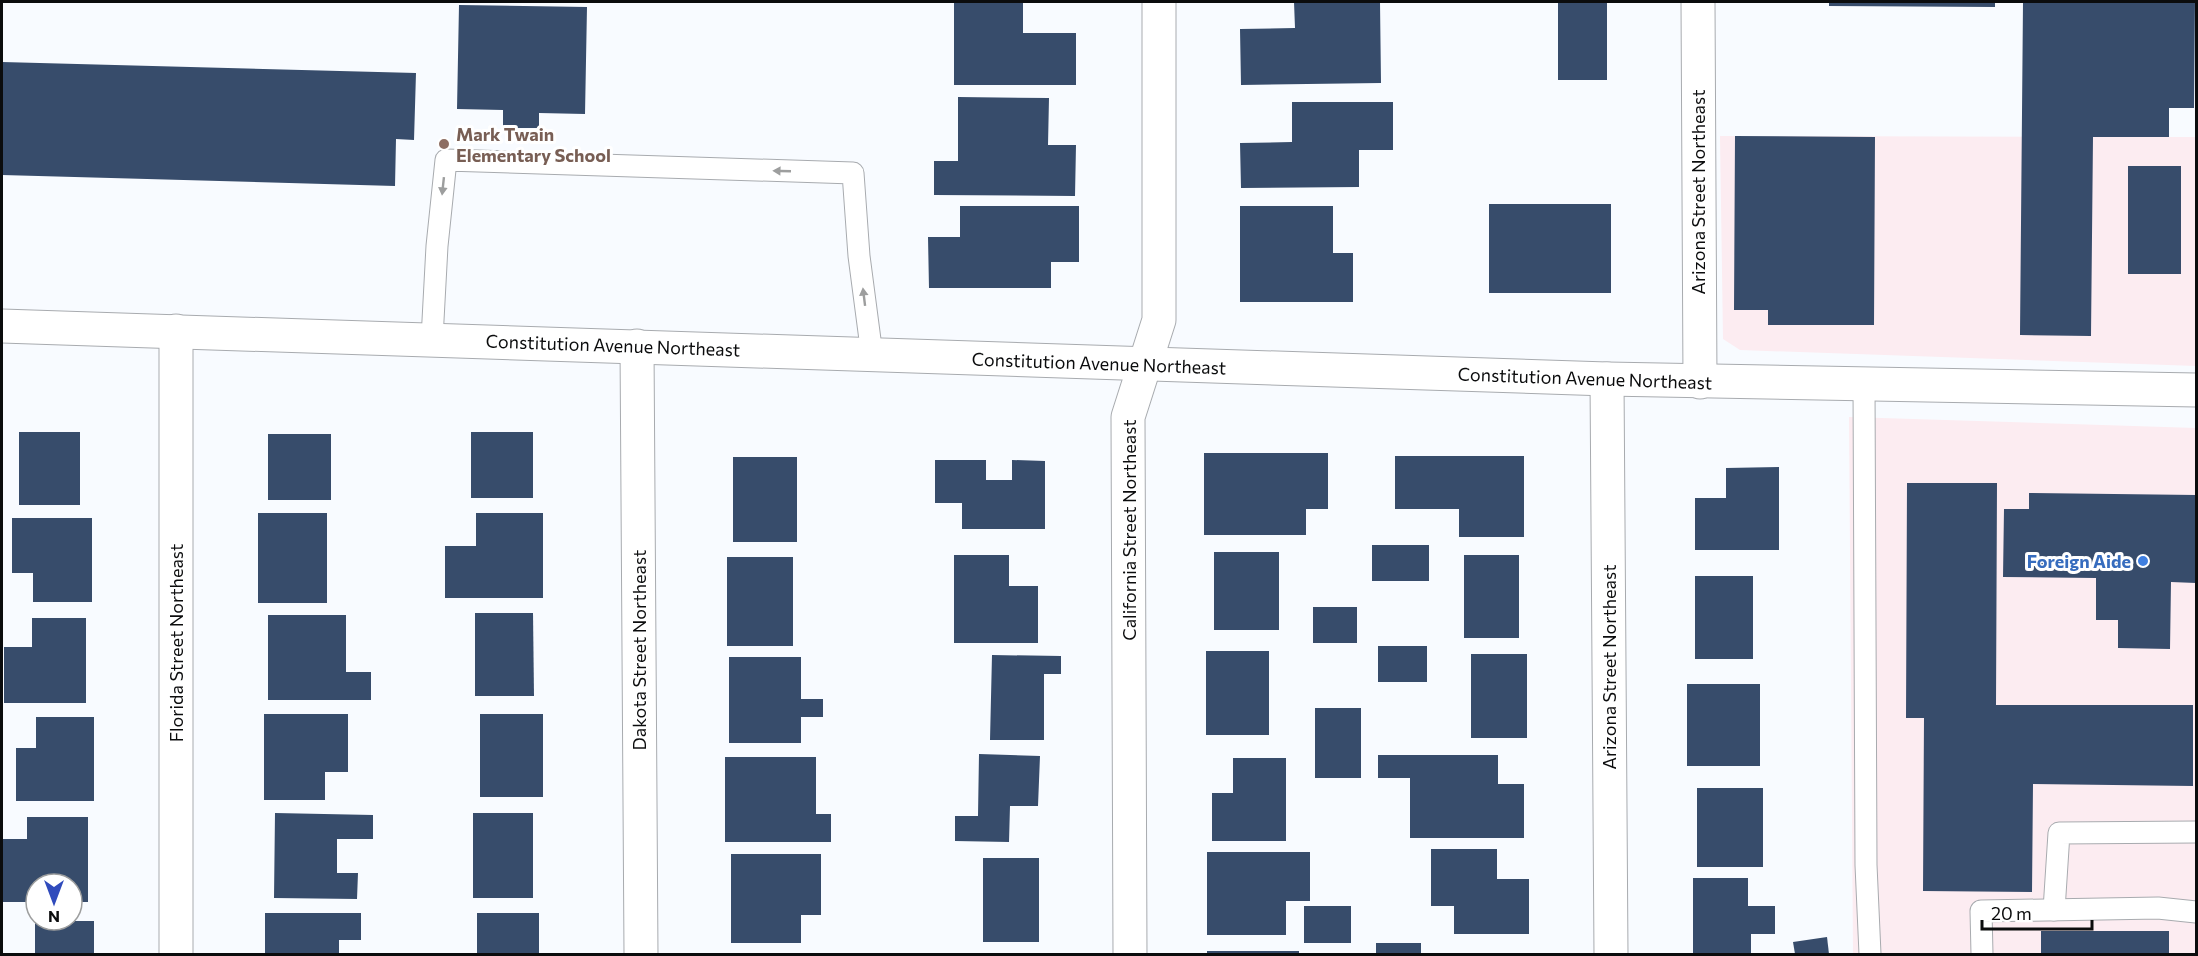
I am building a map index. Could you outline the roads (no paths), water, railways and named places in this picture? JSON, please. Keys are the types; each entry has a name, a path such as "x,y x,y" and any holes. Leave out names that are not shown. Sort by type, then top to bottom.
{"street":[{"name":"California Street Northeast","path":"1130,954 1128,417 1159,320 1159,2"},
{"name":"Arizona Street Northeast","path":"1698,2 1700,382"},
{"name":"Constitution Avenue Northeast","path":"2,326 1700,382 2196,390"},
{"name":"Florida Street Northeast","path":"176,331 176,954"},
{"name":"Dakota Street Northeast","path":"637,346 641,954"},
{"name":"Arizona Street Northeast","path":"1607,379 1611,954"}],"lane":[{"path":"432,339 437,246 446,160 817,172 853,174 859,256 872,355"},
{"path":"1864,385 1866,854 1870,954"},
{"path":"2054,910 2059,833 2196,832"},
{"path":"1982,954 1981,911 2158,908 2196,912"}],"place":[{"name":"Mark Twain Elementary School","path":"444,144"},
{"name":"Foreign Aide","path":"2143,561"}]}
